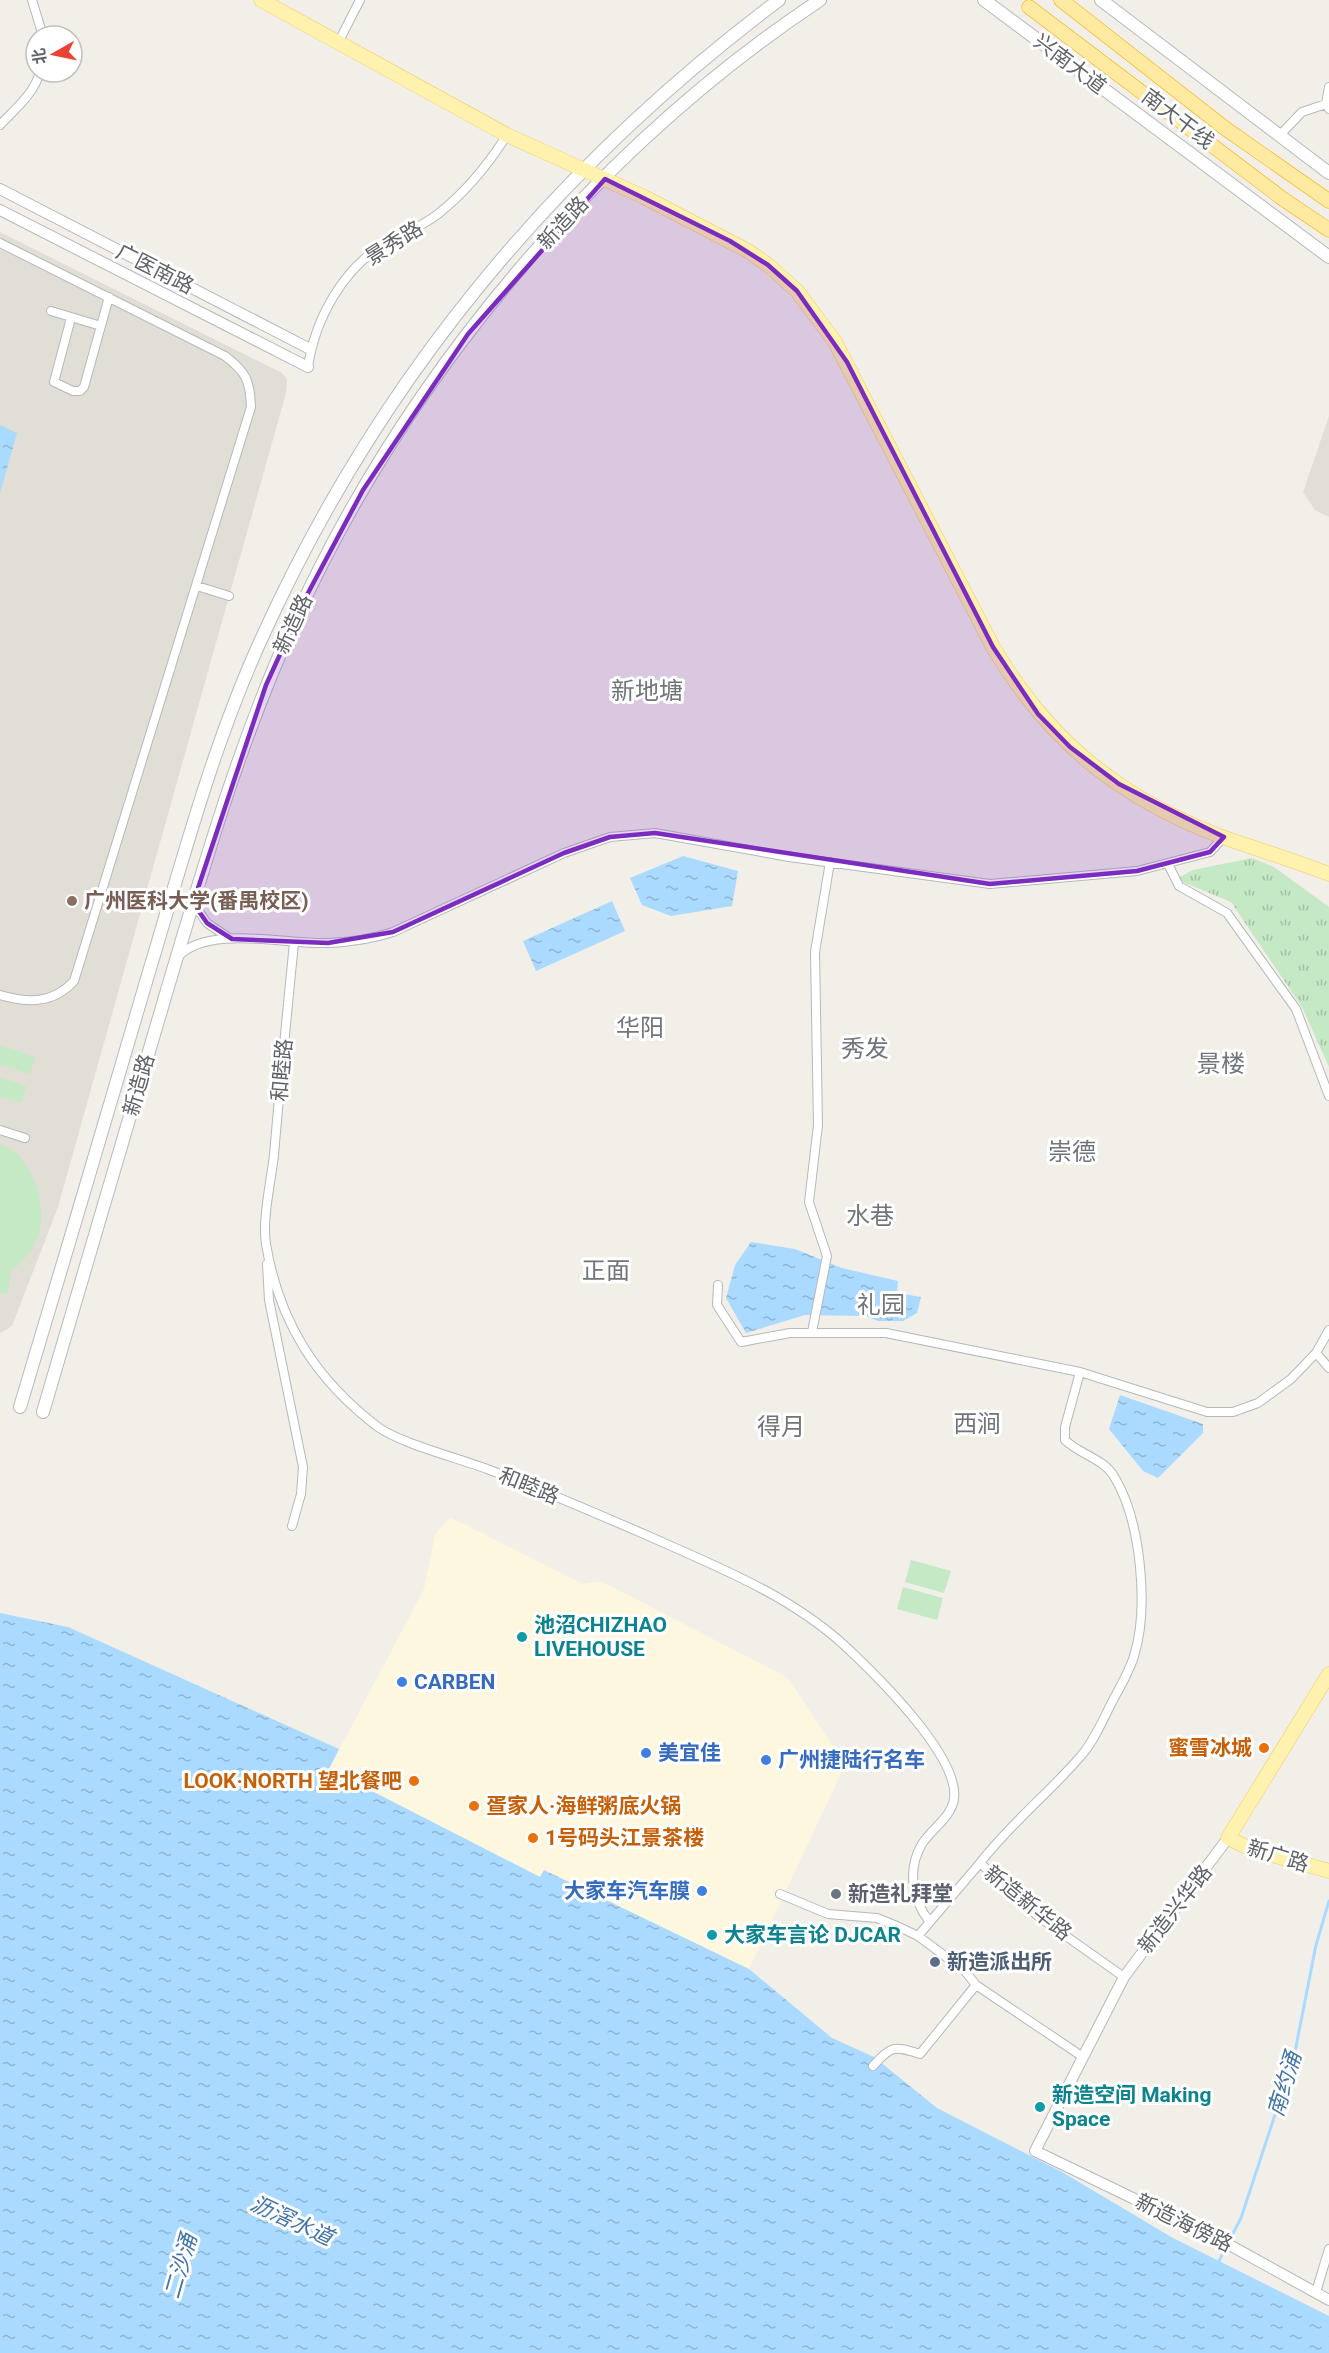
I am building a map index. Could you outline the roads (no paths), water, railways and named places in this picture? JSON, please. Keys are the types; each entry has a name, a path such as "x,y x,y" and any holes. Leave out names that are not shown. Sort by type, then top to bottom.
{"highway":[{"name":"南大干线","path":"1061,0 1226,129 1329,201"},
{"name":"南大干线","path":"1029,7 1283,199 1329,230"}],"main road":[{"path":"261,0 507,135 605,179 730,240 768,264 797,291 823,324 847,362 993,647 1038,714 1070,747 1119,784 1166,811 1224,837 1329,874"},
{"name":"新造路","path":"43,1412 229,785 266,685 308,593 363,490 435,379 468,334 513,278 605,179 693,96 787,22 820,0"},
{"name":"兴南大道","path":"984,0 1329,257"},
{"path":"1004,0 1006,16"},
{"path":"1101,0 1329,173"},
{"path":"774,3 784,10 788,16 787,22"},
{"name":"新造路","path":"20,1407 205,783 265,631 330,500 398,393 431,346 503,254 583,169 688,70 774,3"},
{"name":"新造兴华路","path":"1228,1838 1329,1674"},
{"name":"新广路","path":"1228,1838 1251,1849 1323,1869"}],"street":[{"path":"32,0 39,24"},
{"path":"338,43 360,0"},
{"path":"0,124 26,98 34,84"},
{"path":"1279,136 1302,112 1328,107 1329,87"},
{"name":"景秀路","path":"308,367 310,349 322,315 359,266 386,244 440,213 476,178 507,135"},
{"name":"广医南路","path":"0,189 310,349"},
{"name":"广医南路","path":"0,210 308,367"},
{"path":"0,243 225,356 241,368 250,386 248,416 74,981 64,992 47,999 26,1002 0,995"},
{"path":"72,318 54,382 73,391 80,391 84,387 109,297"},
{"path":"51,310 101,326"},
{"path":"197,586 229,596"},
{"path":"176,959 186,950 200,944 232,939 328,943 368,940 393,932 564,853 610,837 655,833 830,862 990,884 1137,871 1210,852 1224,837"},
{"path":"812,1332 827,1256 809,1202 818,1125 815,952 830,862"},
{"path":"1168,864 1179,886 1227,913 1296,1009 1329,1096"},
{"path":"193,903 207,923 220,934 232,939"},
{"name":"和睦路","path":"294,942 265,1241 279,1299 304,1353 328,1383 381,1429 571,1503 739,1576 804,1611 844,1646 901,1703 937,1747 951,1782 954,1799 946,1816 922,1844 913,1866 914,1890 918,1906 929,1921"},
{"path":"0,1130 25,1137"},
{"path":"265,1241 269,1300 303,1467 301,1494 292,1526"},
{"path":"718,1285 717,1305 741,1342 790,1333 886,1333 1080,1372 1207,1412 1233,1412 1258,1403 1291,1379 1316,1353 1329,1330"},
{"path":"1316,1353 1329,1368"},
{"path":"980,1863 1031,1804 1082,1756 1104,1718 1134,1656 1142,1601 1141,1563 1131,1518 1115,1477 1098,1460 1073,1447 1065,1440 1065,1427 1080,1372"},
{"name":"新造兴华路","path":"1035,2151 1124,1977 1228,1838"},
{"name":"新造新华路","path":"918,1936 980,1863 1040,1917 1124,1977"},
{"path":"780,1894 828,1914 877,1918 918,1936 964,1971 976,1985 1083,2057"},
{"path":"873,2066 891,2048 898,2047 920,2054 976,1985"},
{"name":"新造海傍路","path":"1035,2151 1240,2250 1329,2300"},
{"path":"1316,2292 1329,2249"}],"water":[{"path":"0,425 17,433 0,493"},
{"path":"683,856 738,871 732,906 671,916 642,905 630,878"},
{"path":"612,901 625,931 536,971 523,941"},
{"path":"751,1242 795,1249 842,1268 898,1281 897,1293 921,1297 917,1313 903,1321 878,1321 865,1316 805,1315 746,1333 726,1298 735,1265"},
{"path":"1120,1395 1203,1424 1203,1433 1158,1478 1143,1471 1109,1429"},
{"path":"0,1613 68,1627 339,1749 329,1769 540,1877 544,1870 749,1969 832,2038 874,2057 937,2108 1062,2172 1173,2238 1329,2316 1329,2353 0,2353"}],"waterway":[{"name":"南约涌","path":"1229,2241 1241,2218 1294,2057 1316,1945 1329,1901"},
{"name":"南约涌","path":"1219,2261 1226,2247"}],"place":[{"name":"广州医科大学(番禺校区)","path":"72,901"},
{"name":"池沼CHIZHAO LIVEHOUSE","path":"522,1637"},
{"name":"CARBEN","path":"402,1682"},
{"name":"蜜雪冰城","path":"1264,1748"},
{"name":"美宜佳","path":"646,1753"},
{"name":"广州捷陆行名车","path":"766,1760"},
{"name":"LOOK·NORTH 望北餐吧","path":"414,1781"},
{"name":"疍家人·海鲜粥底火锅","path":"474,1806"},
{"name":"1号码头江景茶楼","path":"533,1838"},
{"name":"大家车汽车膜","path":"702,1891"},
{"name":"新造礼拜堂","path":"836,1894"},
{"name":"大家车言论 DJCAR","path":"712,1935"},
{"name":"新造派出所","path":"935,1962"},
{"name":"新造空间 Making Space","path":"1040,2107"}],"district":[{"name":"新地塘","path":"647,691"},
{"name":"华阳","path":"640,1028"},
{"name":"秀发","path":"865,1049"},
{"name":"景楼","path":"1221,1064"},
{"name":"崇德","path":"1072,1152"},
{"name":"水巷","path":"870,1216"},
{"name":"正面","path":"606,1271"},
{"name":"礼园","path":"881,1305"},
{"name":"西涧","path":"977,1424"},
{"name":"得月","path":"781,1427"}],"water label":[{"name":"沥滘水道","path":"292,2220"},
{"name":"二沙涌","path":"180,2266"}]}
